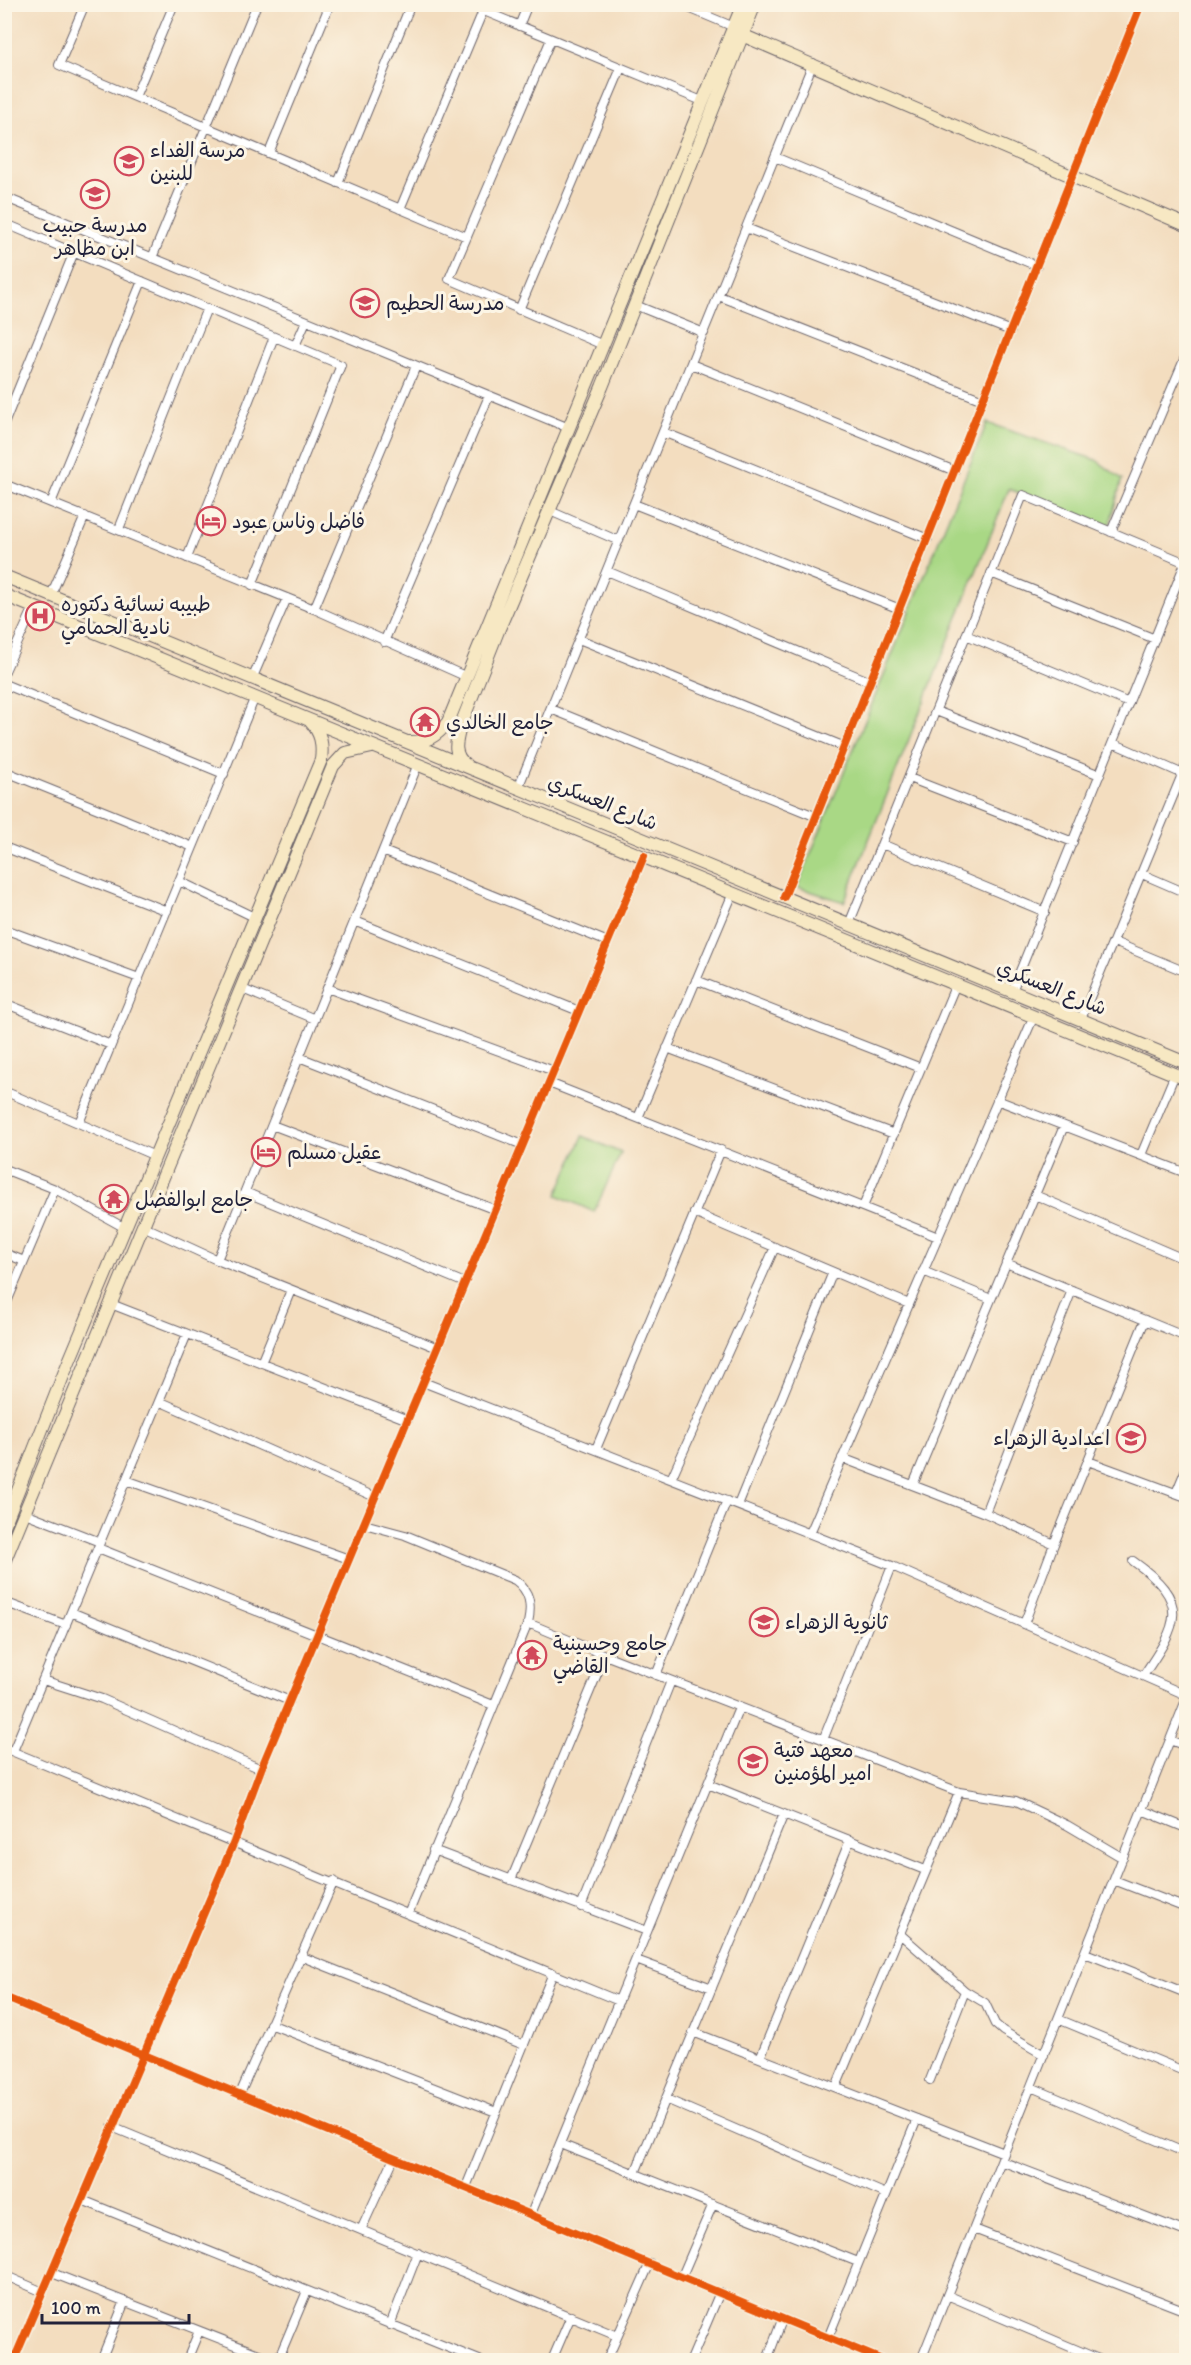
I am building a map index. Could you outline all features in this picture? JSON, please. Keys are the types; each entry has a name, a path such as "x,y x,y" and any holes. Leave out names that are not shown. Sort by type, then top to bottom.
{"street":[{"path":"85,4 59,65 467,237"},
{"path":"135,97 174,4"},
{"path":"152,258 257,4"},
{"path":"269,153 330,4"},
{"path":"338,183 411,4"},
{"path":"467,4 702,101"},
{"path":"519,26 528,4"},
{"path":"679,4 1186,225"},
{"path":"471,769 456,754 460,727 646,276 738,31 743,4"},
{"path":"404,742 418,743 429,739 448,722 702,101 738,31 755,4"},
{"path":"784,897 1141,4"},
{"path":"400,209 483,11"},
{"path":"551,39 449,279 603,345"},
{"path":"518,788 813,63"},
{"path":"519,310 621,68"},
{"path":"775,157 1037,266"},
{"path":"4,197 569,428"},
{"path":"5,223 341,365 252,585"},
{"path":"746,228 1011,331"},
{"path":"643,247 649,254 655,252"},
{"path":"4,424 74,252"},
{"path":"633,269 643,270 646,276"},
{"path":"51,503 142,281"},
{"path":"719,296 983,400"},
{"path":"634,305 704,333"},
{"path":"119,529 207,308"},
{"path":"295,345 306,321"},
{"path":"187,558 274,337"},
{"path":"1111,532 1186,355"},
{"path":"691,364 956,471"},
{"path":"314,609 416,366"},
{"path":"384,642 489,396"},
{"path":"663,432 928,540"},
{"path":"4,484 314,609 467,677"},
{"path":"849,924 1023,495 1186,562 1012,991"},
{"path":"634,504 900,609"},
{"path":"550,511 619,541"},
{"path":"51,595 84,516"},
{"path":"607,571 871,682"},
{"path":"992,573 1155,639"},
{"name":"شارع العسكري","path":"4,576 1186,1063"},
{"name":"شارع العسكري","path":"4,595 1181,1076"},
{"path":"253,677 287,598"},
{"path":"4,673 34,607"},
{"path":"126,644 135,642 135,630"},
{"path":"966,635 1129,703"},
{"path":"579,639 845,747"},
{"path":"158,657 156,654 158,645 166,643"},
{"path":"4,684 224,774"},
{"path":"78,1123 255,697"},
{"path":"551,709 817,817"},
{"path":"936,711 1100,775"},
{"path":"4,1526 8,1509 65,1371 321,760 321,739 317,728 310,720"},
{"path":"448,722 451,728 460,727"},
{"path":"1113,742 1183,774"},
{"path":"4,1562 333,766 345,753 375,747"},
{"path":"217,1260 418,764"},
{"path":"1081,1019 1186,765"},
{"path":"4,771 193,847"},
{"path":"909,778 1073,842"},
{"path":"567,825 575,822 574,811"},
{"path":"596,837 596,826 603,823"},
{"path":"882,844 1045,912"},
{"path":"4,846 166,911"},
{"path":"383,851 608,942"},
{"path":"14,2361 234,1842 261,1769 644,856"},
{"path":"1142,874 1186,893"},
{"path":"179,881 254,917"},
{"path":"638,1118 733,893"},
{"path":"355,921 579,1011"},
{"path":"4,930 139,978"},
{"path":"1114,942 1186,972"},
{"path":"696,980 921,1068"},
{"path":"864,1207 956,984"},
{"path":"240,988 315,1018"},
{"path":"327,988 554,1071"},
{"path":"4,1003 111,1045"},
{"path":"810,1533 1034,1016"},
{"path":"1131,1056 1136,1052 1137,1042"},
{"path":"667,1048 894,1134"},
{"path":"1154,1065 1153,1059 1161,1052"},
{"path":"299,1057 523,1145"},
{"path":"1141,1155 1181,1076"},
{"path":"549,1083 938,1237"},
{"path":"4,1102 6,1092 155,1156"},
{"path":"998,1100 1186,1173"},
{"path":"272,1125 496,1210"},
{"path":"913,1485 1064,1126"},
{"path":"596,1449 720,1150"},
{"path":"4,1169 54,1190 125,1228"},
{"path":"4,1310 54,1190"},
{"path":"245,1192 465,1283"},
{"path":"1035,1195 1186,1260"},
{"path":"694,1213 909,1304"},
{"path":"143,1226 217,1260 438,1348"},
{"path":"671,1479 775,1247"},
{"path":"4,1253 24,1261"},
{"path":"1006,1263 1186,1338"},
{"path":"923,1271 991,1299"},
{"path":"738,1505 832,1272"},
{"path":"261,1363 291,1290"},
{"path":"985,1513 1072,1290"},
{"path":"111,1304 408,1420"},
{"path":"1024,1624 1145,1320"},
{"path":"187,1334 43,1680 9,1749 334,1881 619,2001"},
{"path":"65,1371 69,1378 80,1380"},
{"path":"423,1382 892,1566 1186,1695"},
{"path":"52,1404 60,1401 67,1410"},
{"path":"159,1401 375,1497"},
{"path":"842,1458 985,1513 1054,1544"},
{"path":"1088,1461 1186,1497"},
{"path":"1176,1493 1186,1469"},
{"path":"126,1480 349,1559"},
{"path":"656,1675 727,1501"},
{"path":"25,1513 493,1705"},
{"path":"364,1524 405,1534 514,1580 522,1586 529,1598 531,1611 409,1912"},
{"path":"1133,1561 1154,1575 1168,1589 1174,1602 1176,1622 1169,1638 1143,1676"},
{"path":"823,1740 892,1566"},
{"path":"4,1602 66,1625"},
{"path":"71,1612 290,1701"},
{"path":"528,1623 739,1708 959,1792 1016,1801 1067,1825 1123,1858"},
{"path":"511,1880 605,1655"},
{"path":"43,1680 102,1699 261,1769"},
{"path":"581,1907 671,1681"},
{"path":"921,2361 1186,1700"},
{"path":"531,2214 739,1708"},
{"path":"1170,1740 1186,1746"},
{"path":"708,1784 925,1870"},
{"path":"836,2087 959,1792"},
{"path":"1142,1810 1186,1828"},
{"path":"635,2173 784,1814"},
{"path":"760,2058 850,1840"},
{"path":"433,1850 647,1931"},
{"path":"1114,1880 1186,1908"},
{"path":"240,2094 334,1881"},
{"path":"900,1934 965,1991 985,2003 995,2024 1011,2038 1044,2055"},
{"path":"1085,1953 1186,1993"},
{"path":"300,1956 524,2045"},
{"path":"636,1960 711,1988"},
{"path":"466,2187 553,1973"},
{"path":"930,2080 965,1991"},
{"path":"4,1997 682,2276 828,2338 855,2352 882,2361"},
{"path":"1058,2019 1186,2072"},
{"path":"270,2024 496,2112"},
{"path":"693,2032 917,2119 1186,2232"},
{"path":"1031,2087 1186,2152"},
{"path":"666,2099 886,2194"},
{"path":"828,2338 917,2119"},
{"path":"112,2127 617,2336"},
{"path":"560,2144 858,2262"},
{"path":"362,2230 394,2158"},
{"path":"82,2200 479,2361"},
{"path":"682,2276 713,2204"},
{"path":"974,2229 1186,2311"},
{"path":"390,2325 418,2253"},
{"path":"607,2361 650,2263"},
{"path":"52,2273 276,2361 307,2291"},
{"path":"4,2276 43,2292"},
{"path":"690,2361 720,2292"},
{"path":"947,2295 1097,2360"},
{"path":"101,2361 125,2301"},
{"path":"552,2361 571,2316"},
{"path":"767,2361 782,2320"},
{"path":"187,2361 199,2331"},
{"path":"851,2361 855,2352"}],"green space":[{"path":"987,423 1096,460 1122,479 1109,527 1009,489 844,902 797,887"},
{"path":"583,1136 621,1153 594,1212 557,1195"}],"cycle path":[{"path":"784,897 1141,4"},
{"path":"14,2360 234,1842 261,1769 644,856"},
{"path":"4,1997 882,2360"}],"place":[{"name":"مرسة الفداء للبنين","path":"129,161"},
{"name":"مدرسة حبيب ابن مظاهر","path":"95,194"},
{"name":"مدرسة الحطيم","path":"365,303"},
{"name":"فاضل وناس عبود","path":"211,521"},
{"name":"طبيبه نسائية دكتوره نادية الحمامي","path":"40,616"},
{"name":"جامع الخالدي","path":"425,722"},
{"name":"عقيل مسلم","path":"266,1152"},
{"name":"جامع ابوالفضل","path":"114,1199"},
{"name":"اعدادية الزهراء","path":"1131,1438"},
{"name":"ثانوية الزهراء","path":"764,1622"},
{"name":"جامع وحسينية القاضي","path":"532,1655"},
{"name":"معهد فتية امير المؤمنين","path":"753,1761"}]}
